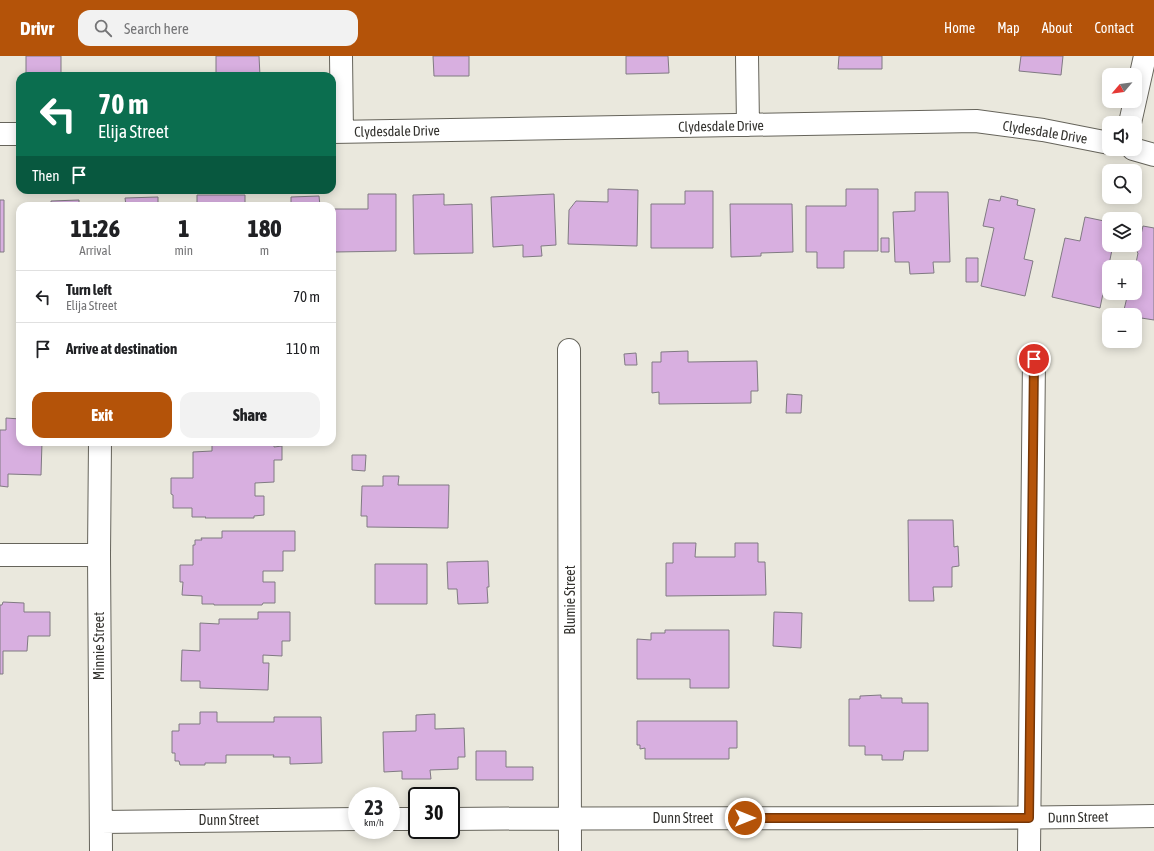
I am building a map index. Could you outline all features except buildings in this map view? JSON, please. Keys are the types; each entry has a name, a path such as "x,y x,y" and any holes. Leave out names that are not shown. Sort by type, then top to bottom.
{"street":[{"path":"337,132 341,56"},
{"path":"747,56 748,125"},
{"path":"1132,116 1145,56"},
{"name":"Clydesdale Drive","path":"337,132 976,121 1043,130 1102,142"},
{"path":"0,134 16,134"},
{"path":"1142,151 1154,155"},
{"name":"Blumie Street","path":"569,350 570,851"},
{"path":"1029,851 1034,359"},
{"name":"Minnie Street","path":"100,446 98,555 100,851"},
{"path":"0,555 98,555"},
{"name":"Dunn Street","path":"460,819 1029,818 1154,816"},
{"name":"Dunn Street","path":"101,822 348,819"}],"route":[{"path":"745,818 1029,818 1034,359"}]}
